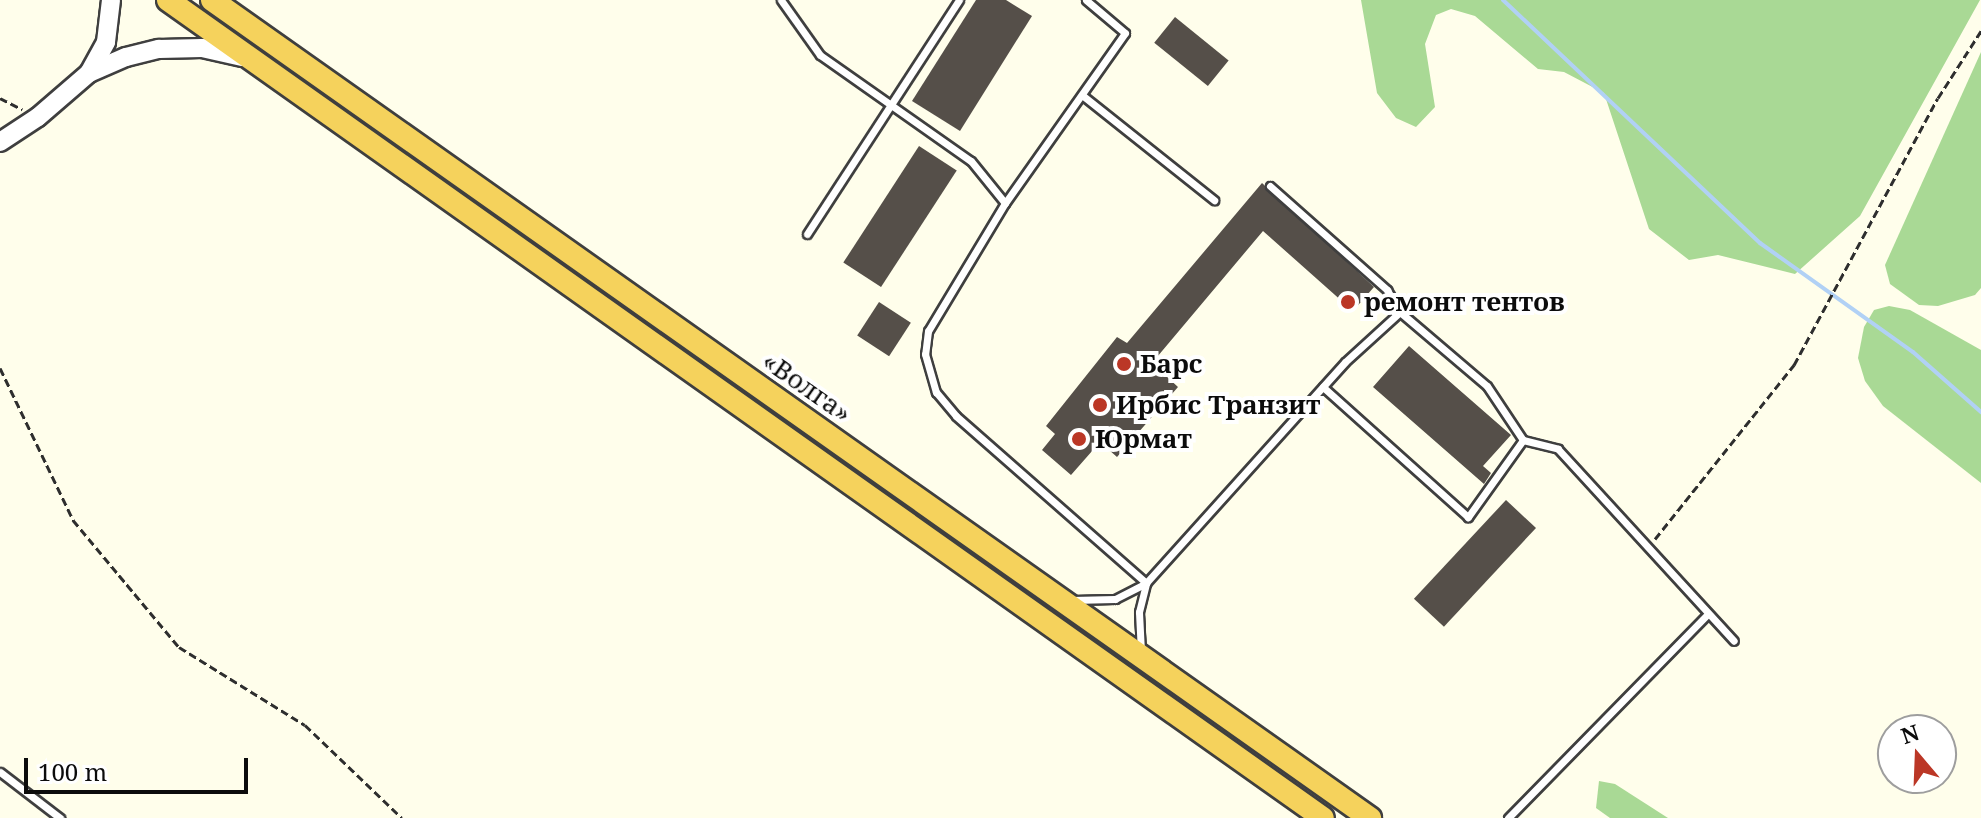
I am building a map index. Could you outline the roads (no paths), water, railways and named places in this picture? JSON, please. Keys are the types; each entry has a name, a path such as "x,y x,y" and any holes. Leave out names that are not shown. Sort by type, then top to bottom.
{"highway":[{"name":"«Волга»","path":"168,0 242,57 1323,818"},
{"name":"«Волга»","path":"212,0 1142,660 1370,818"}],"street":[{"path":"0,142 38,117 89,73 106,42 111,0"},
{"path":"89,73 159,49 202,48 242,57"}],"lane":[{"path":"781,0 820,55 971,161 1005,203"},
{"path":"807,234 959,0"},
{"path":"1086,0 1125,33 1005,203 928,331 928,372 936,392 956,416 1146,583"},
{"path":"1082,95 1214,200"},
{"path":"1270,186 1387,290 1400,312 1487,386 1523,440 1558,449 1734,641"},
{"path":"1059,600 1115,599 1146,583 1323,387 1400,312"},
{"path":"1323,387 1468,517 1523,440"},
{"path":"1142,660 1139,612 1146,583"},
{"path":"1508,818 1708,614"},
{"path":"0,772 60,818"}],"waterway":[{"path":"1503,0 1760,243 1913,352 1981,412"}],"place":[{"name":"ремонт тентов","path":"1348,302"},
{"name":"Барс","path":"1124,364"},
{"name":"Ирбис Транзит","path":"1100,405"},
{"name":"Юрмат","path":"1079,439"}]}
